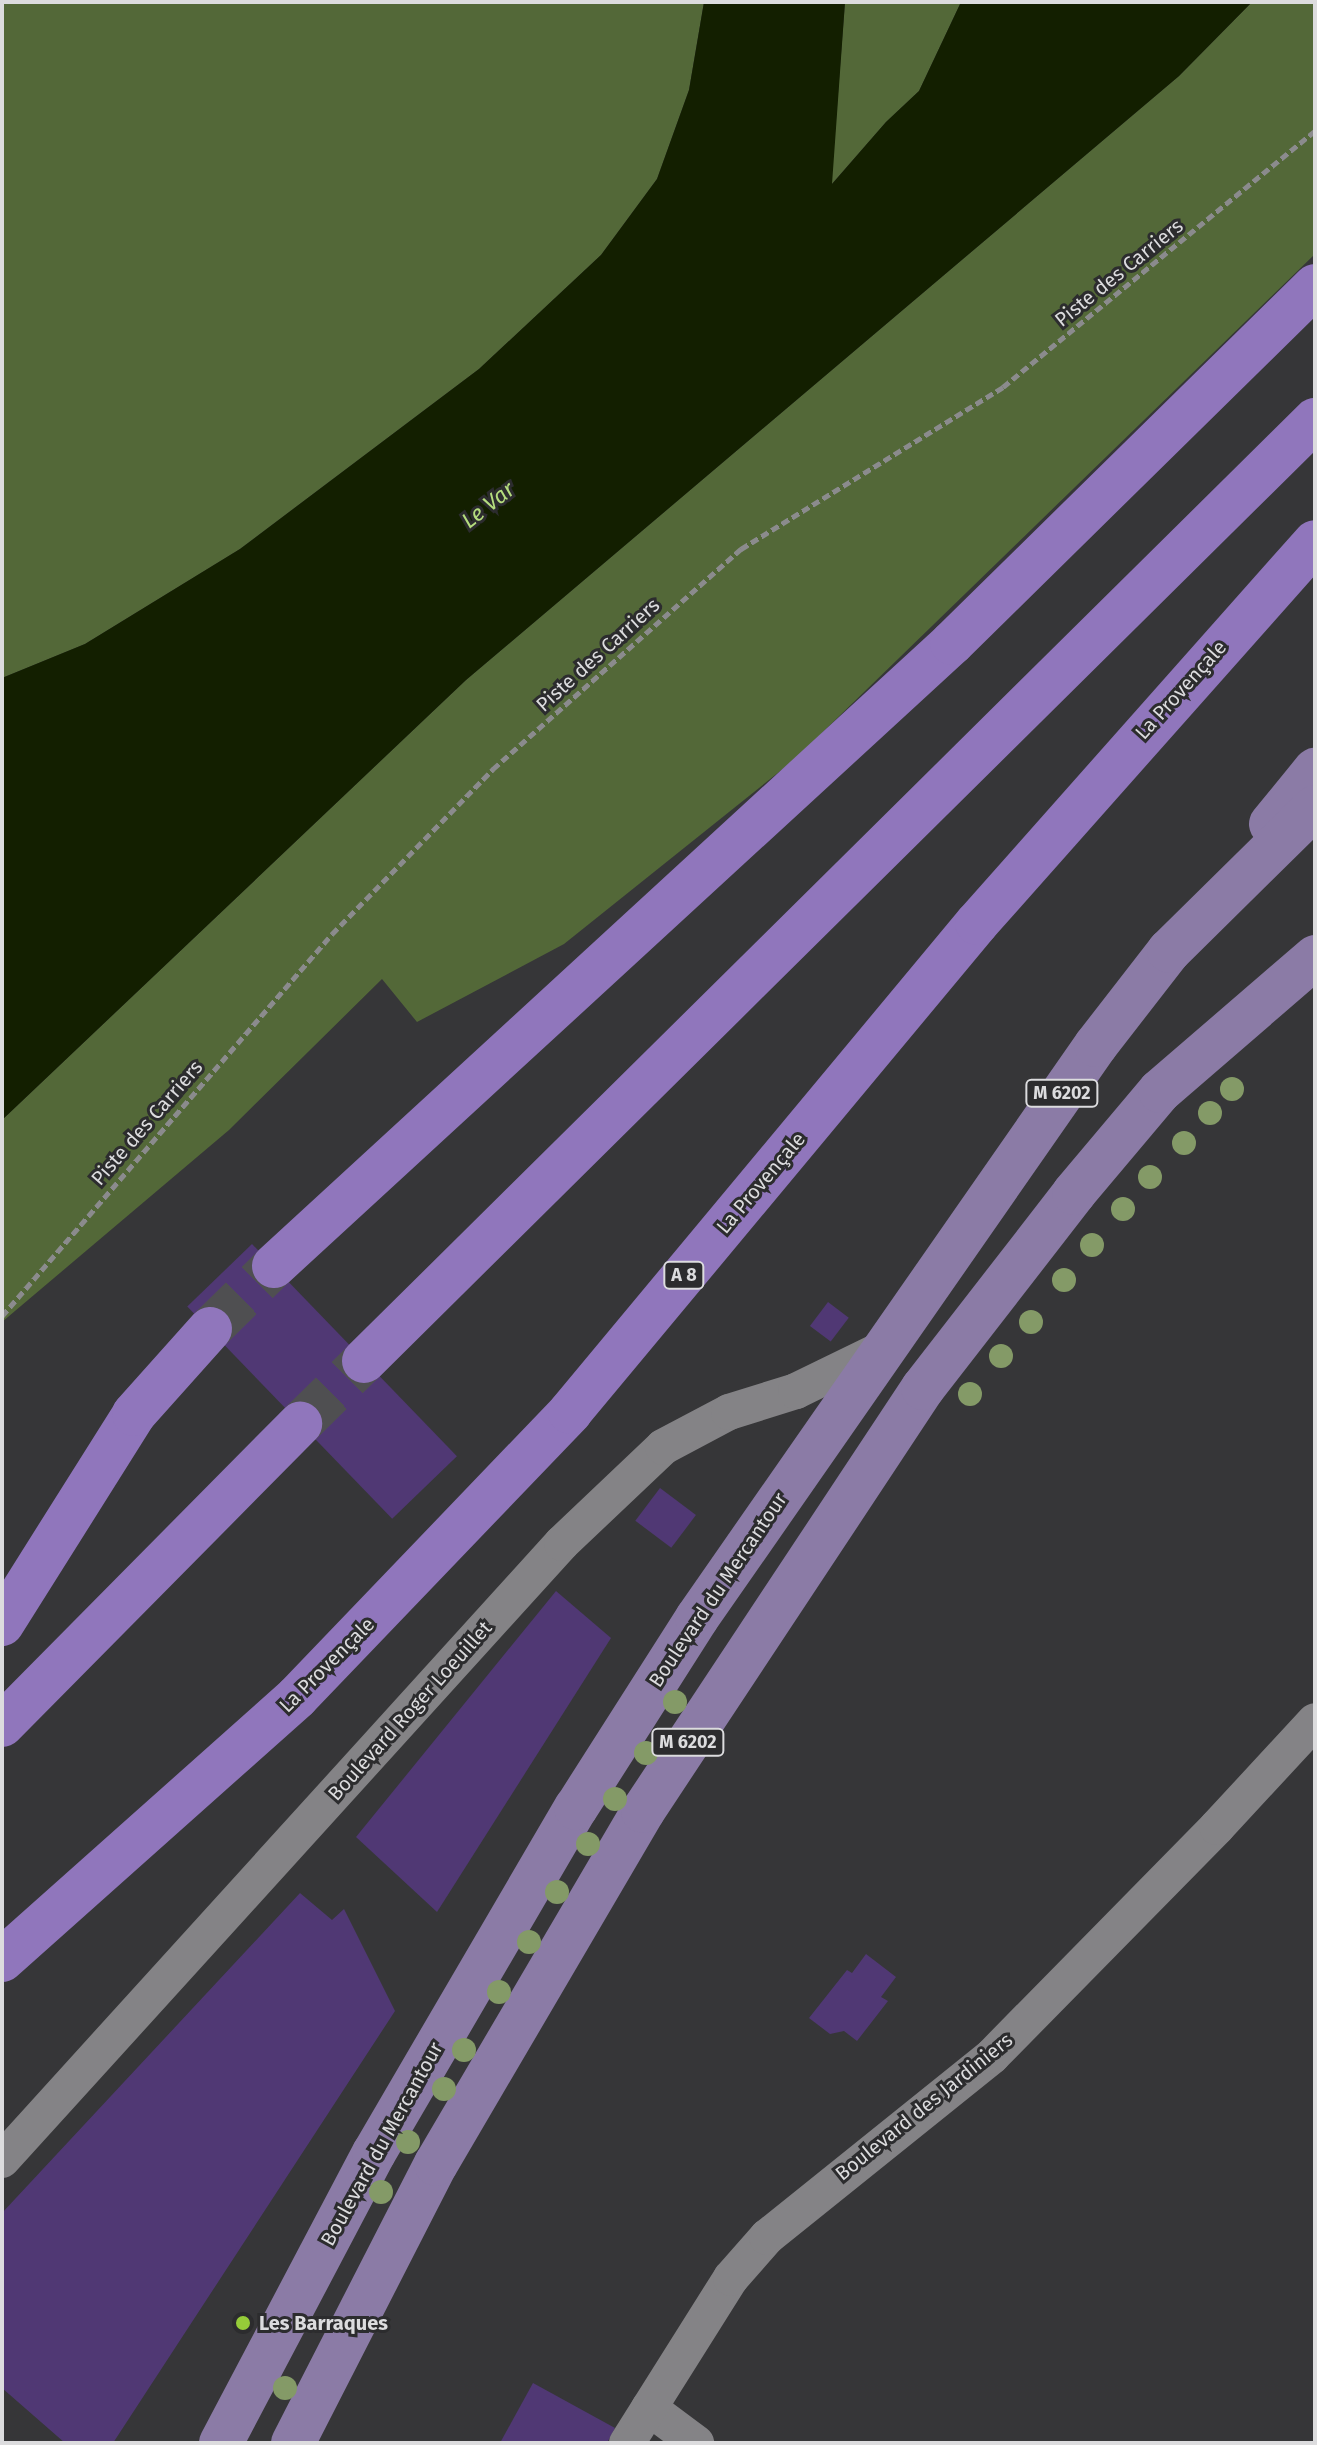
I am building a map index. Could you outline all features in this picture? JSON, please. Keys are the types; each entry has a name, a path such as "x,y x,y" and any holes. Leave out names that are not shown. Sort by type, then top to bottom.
{"highway":[{"path":"274,1266 952,643 1315,286"},
{"path":"364,1361 1315,420"},
{"name":"La Provençale","path":"2,1960 297,1697 570,1412 977,923 1315,542"},
{"path":"2,1624 134,1414 210,1329"},
{"path":"2,1725 300,1424"}],"main road":[{"name":"M 6202","path":"1169,951 1315,770"},
{"name":"Boulevard du Mercantour","path":"221,2443 374,2153 576,1808 697,1618 1096,1045 1169,951 1315,807"},
{"name":"M 6202","path":"293,2443 436,2164 643,1811 915,1400 1027,1251 1160,1091 1315,957"}],"street":[{"name":"Boulevard Roger Loeuillet","path":"2,2160 562,1543 663,1447 729,1412 796,1391 882,1349"},
{"name":"Boulevard des Jardiniers","path":"627,2443 731,2278 767,2237 992,2056 1107,1941 1315,1721"},
{"path":"649,2408 696,2443"}],"path":[{"name":"Piste des Carriers","path":"2,1316 332,934 493,769 741,549 1003,387 1315,131"}],"shaded area":[{"path":"2,2 704,2 689,90 657,179 601,255 479,369 240,549 85,644 2,678"},
{"path":"845,2 961,2 919,91 886,122 831,185"},
{"path":"1252,2 1315,2 1315,254 794,760 564,944 417,1022 382,979 229,1130 2,1322 2,1120 466,680 1179,76"}],"water":[{"name":"Le Var","path":"704,2 845,2 832,184 886,122 919,91 961,2 1252,2 1179,76 466,680 2,1120 2,678 85,644 240,549 479,369 601,255 657,179 689,90"}],"building":[{"path":"252,1244 457,1456 392,1519 187,1307"},
{"path":"828,1302 849,1318 831,1342 810,1326"},
{"path":"660,1488 696,1515 671,1548 635,1521"},
{"path":"556,1591 611,1638 437,1912 356,1837"},
{"path":"300,1893 332,1920 344,1909 395,2011 113,2443 65,2443 2,2388 2,2213"},
{"path":"866,1954 896,1977 881,1997 888,2001 857,2041 844,2031 830,2034 809,2018 847,1970 852,1973"},
{"path":"533,2383 615,2428 607,2443 500,2443"}],"tunnel":[{"path":"210,1329 274,1266"},
{"path":"300,1424 364,1361"}],"place":[{"name":"Les Barraques","path":"243,2323"}]}
